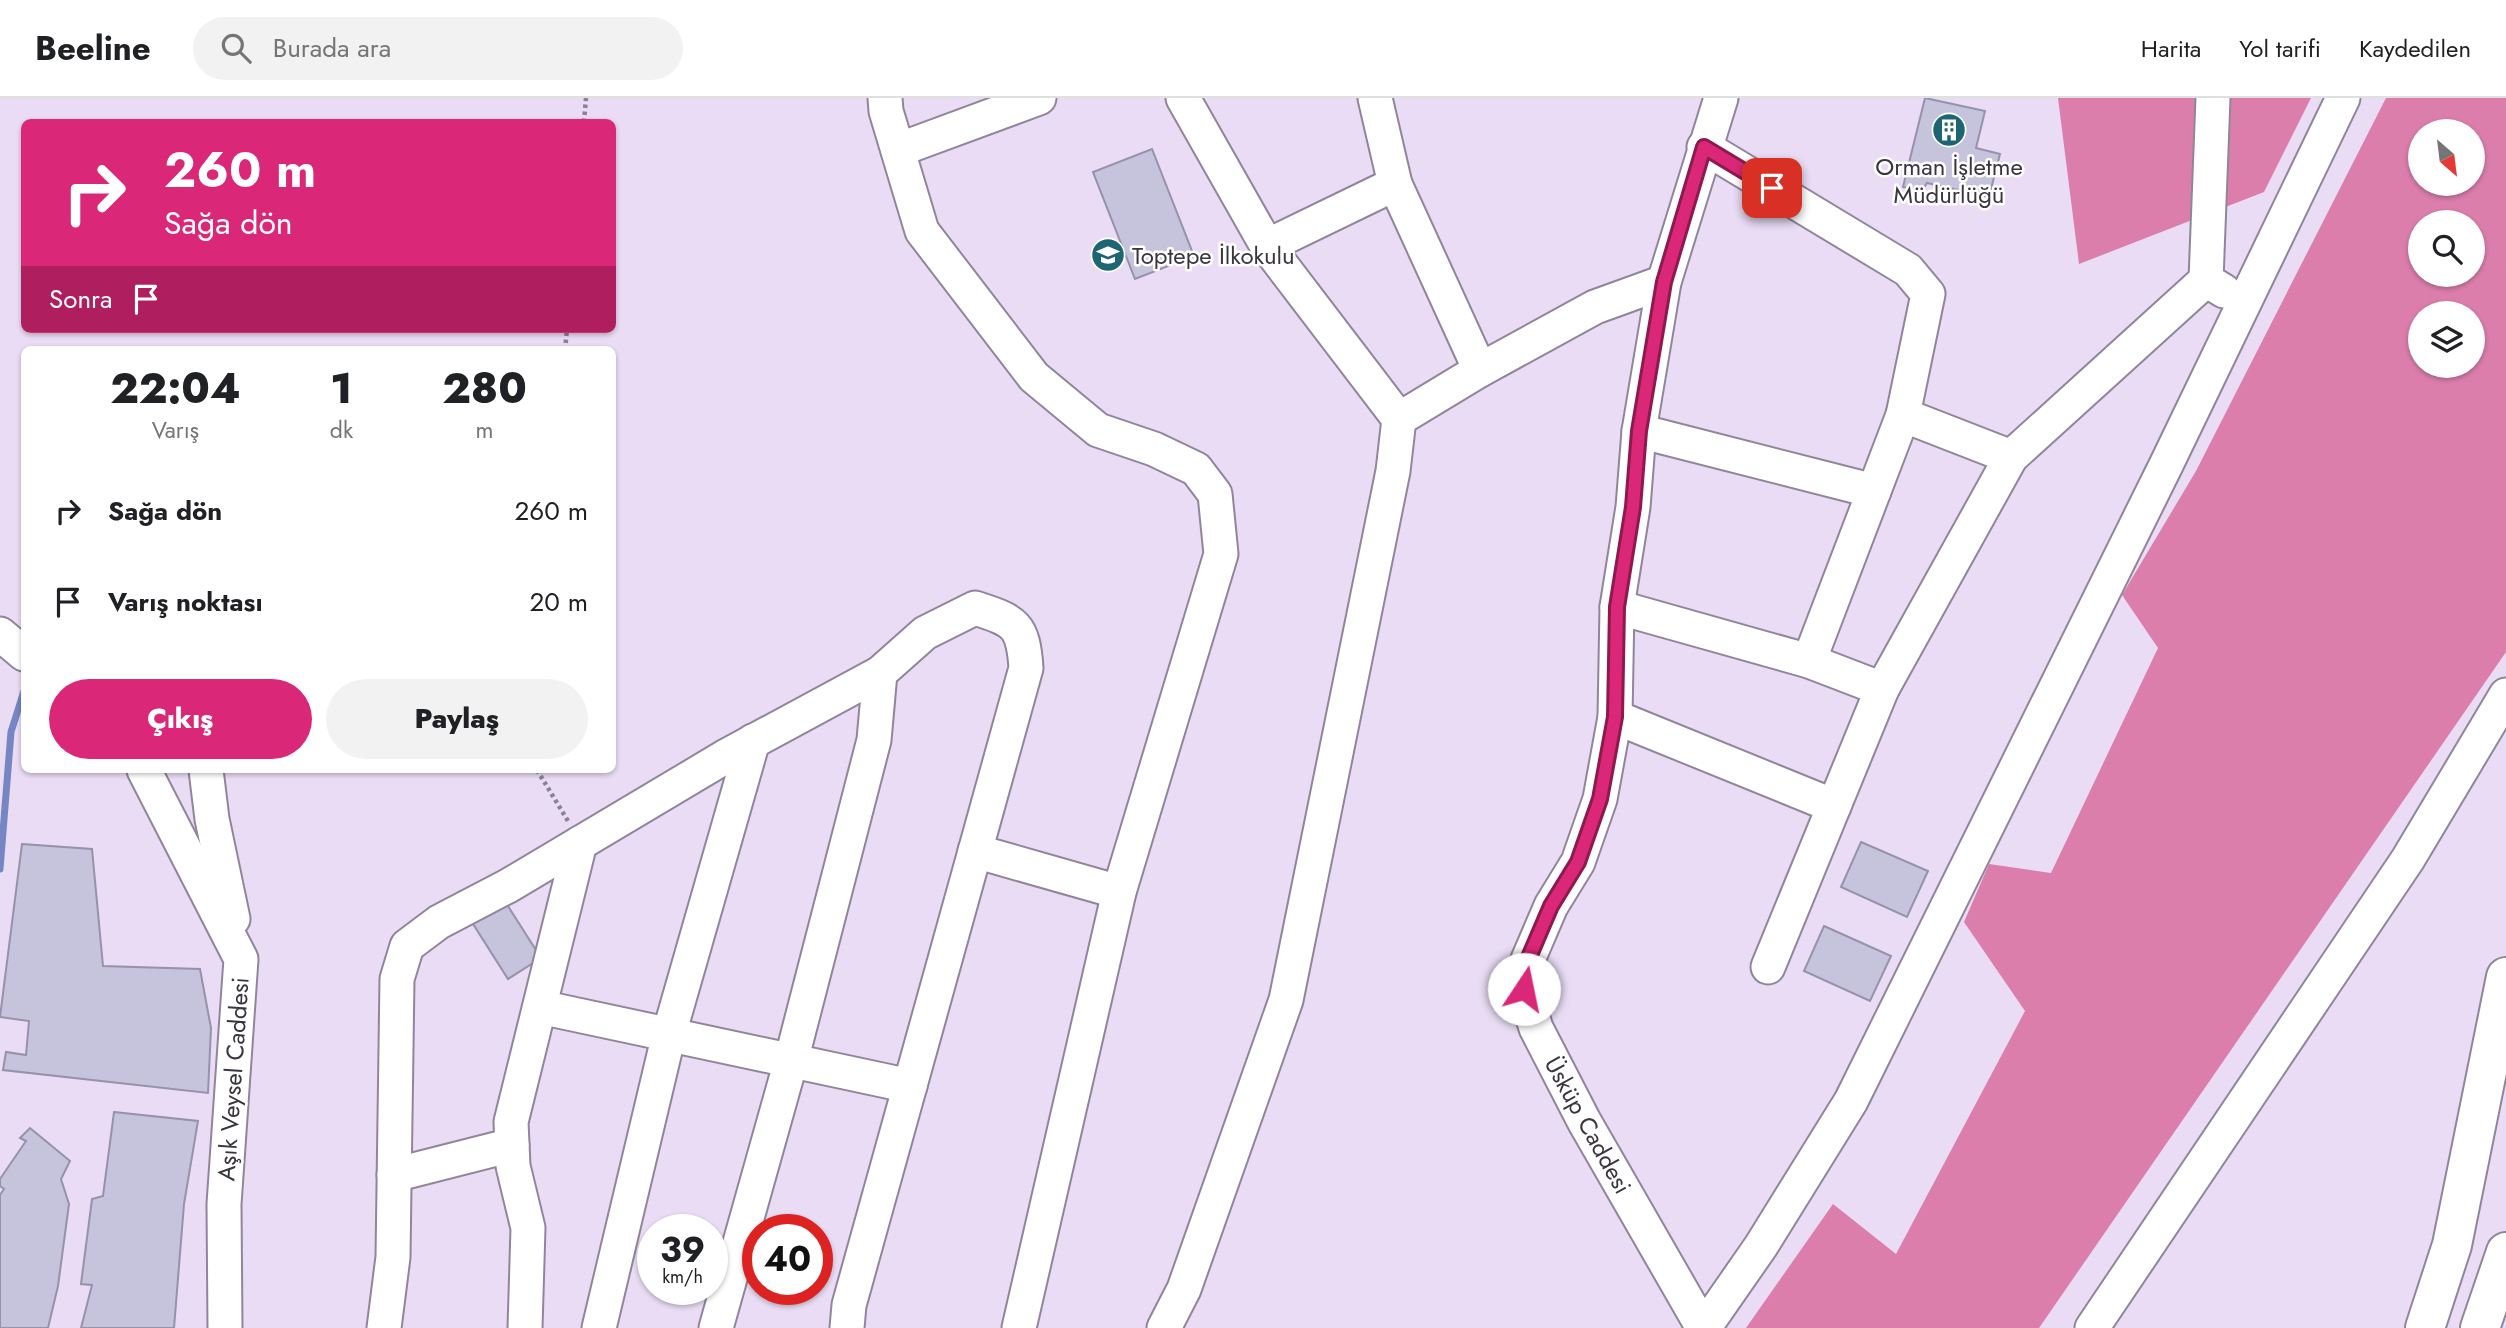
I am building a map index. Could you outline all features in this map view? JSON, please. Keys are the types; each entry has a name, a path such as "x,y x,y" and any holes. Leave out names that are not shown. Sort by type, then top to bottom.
{"main road":[{"path":"2425,1328 2452,1245 2506,977"},
{"path":"2480,1328 2506,1252"}],"street":[{"path":"885,98 922,231 1034,377 1098,430 1154,449 1196,469 1215,494 1221,554 1119,891 1019,1328"},
{"path":"898,150 1040,98"},
{"path":"1164,1328 1184,1289 1286,1000 1390,485 1399,419 1267,246 1183,98"},
{"path":"1375,98 1395,184 1480,370"},
{"name":"Üsküp Caddesi","path":"1703,1328 1584,1121 1536,1028 1524,989 1527,962 1546,917 1578,862 1600,799 1615,717 1617,607 1633,507 1639,431 1664,282 1721,98"},
{"path":"1768,967 1882,689 2011,457 2206,280 2213,98"},
{"path":"1703,1328 1761,1246 1851,1101 2343,98"},
{"path":"1704,147 1908,270 1928,294 1903,415 1809,661"},
{"path":"1267,246 1395,184"},
{"path":"2206,280 2243,304"},
{"path":"1399,419 1480,370 1595,307 1664,282"},
{"path":"1903,415 2011,457"},
{"path":"1639,431 1874,491"},
{"path":"1617,607 1809,661 1882,689"},
{"path":"384,1328 393,1257 397,979 407,946 439,922 508,886 753,741 880,673 925,633 975,608 1009,619 1024,642 1026,668 849,1305 847,1328"},
{"path":"0,634 21,652"},
{"path":"0,664 21,655"},
{"path":"716,1328 792,1060 874,740 880,673"},
{"path":"2092,1328 2408,859 2506,695"},
{"path":"1615,717 1834,806"},
{"path":"599,1328 669,1034 753,741"},
{"name":"Aşık Veysel Caddesi","path":"146,773 241,959 224,1204 225,1328"},
{"path":"206,773 212,819 241,959"},
{"path":"524,1328 528,1228 513,1166 511,1122 580,843"},
{"path":"975,852 1119,891"},
{"path":"540,1007 910,1086"},
{"path":"394,1175 512,1145"}],"path":[{"path":"584,119 586,98"},
{"path":"539,773 580,843"}],"shaded area":[{"path":"2058,98 2311,98 2264,192 2079,264"},
{"path":"2386,98 2506,98 2506,652 2039,1328 1746,1328 1833,1204 1896,1254 2025,1011 1964,922 1989,864 2051,873 2158,648 2122,595 2196,471"}],"building":[{"name":"Orman İşletme Müdürlüğü","path":"1925,98 1985,111 1976,148 2000,154 1989,197 1927,183 1922,191 1903,187"},
{"path":"1152,149 1194,256 1135,279 1093,172"},
{"path":"1861,842 1928,871 1907,917 1841,887"},
{"path":"22,844 92,849 103,966 200,969 211,1028 208,1093 3,1070 6,1052 26,1055 29,1021 0,1017"},
{"path":"501,895 541,958 508,979 468,916"},
{"path":"1824,926 1891,956 1870,1001 1804,971"},
{"path":"114,1112 198,1121 184,1204 174,1328 81,1328 92,1285 81,1284 92,1199 103,1196"},
{"path":"30,1128 70,1161 61,1179 69,1204 58,1286 48,1328 0,1328 0,1195 4,1189 0,1186 0,1179 26,1141 20,1138"}],"waterway":[{"path":"0,869 11,732 21,700"}],"place":[{"name":"Orman İşletme Müdürlüğü","path":"1949,130"},
{"name":"Toptepe İlkokulu","path":"1108,255"}],"route":[{"path":"1524,989 1527,962 1551,906 1578,862 1600,799 1615,717 1617,607 1633,507 1639,431 1664,282 1704,147 1772,188"}]}
